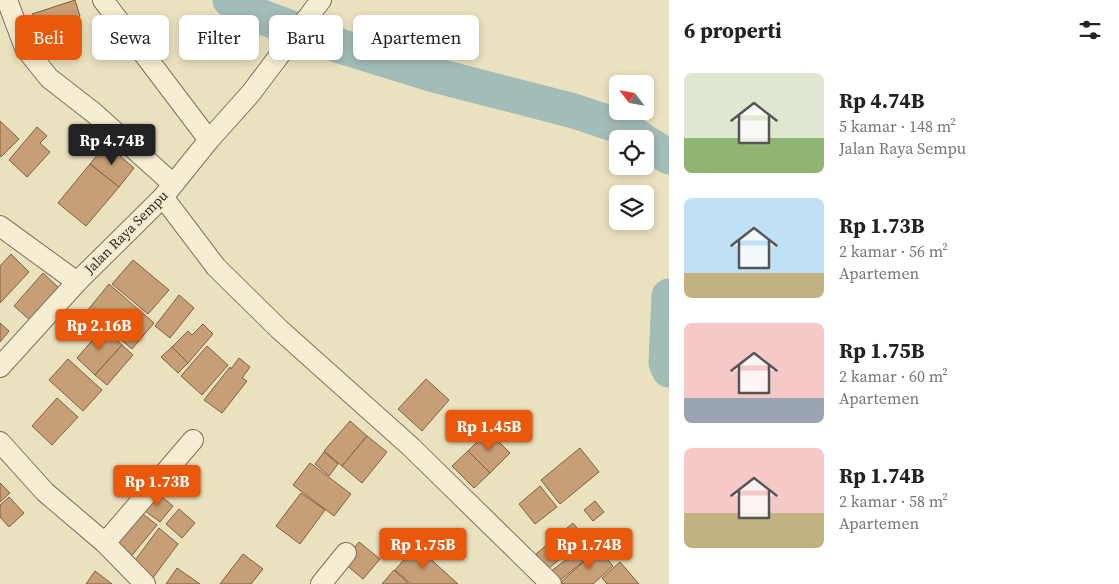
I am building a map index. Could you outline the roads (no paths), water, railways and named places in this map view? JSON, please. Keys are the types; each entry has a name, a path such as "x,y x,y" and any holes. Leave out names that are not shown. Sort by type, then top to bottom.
{"street":[{"path":"7,0 25,48 48,78 94,112 168,190 216,266 278,330 411,447 541,581"},
{"path":"103,0 209,140"},
{"name":"Jalan Raya Sempu","path":"0,367 77,282 168,190 251,93 321,0"},
{"path":"0,226 77,282"},
{"path":"105,543 194,440"},
{"path":"0,442 45,492 105,543 145,584"},
{"path":"321,584 346,553"}],"waterway":[{"path":"230,0 254,14 340,46 434,75 574,111 627,130"},
{"path":"654,148 669,157"},
{"path":"669,296 666,363 669,370"}]}
